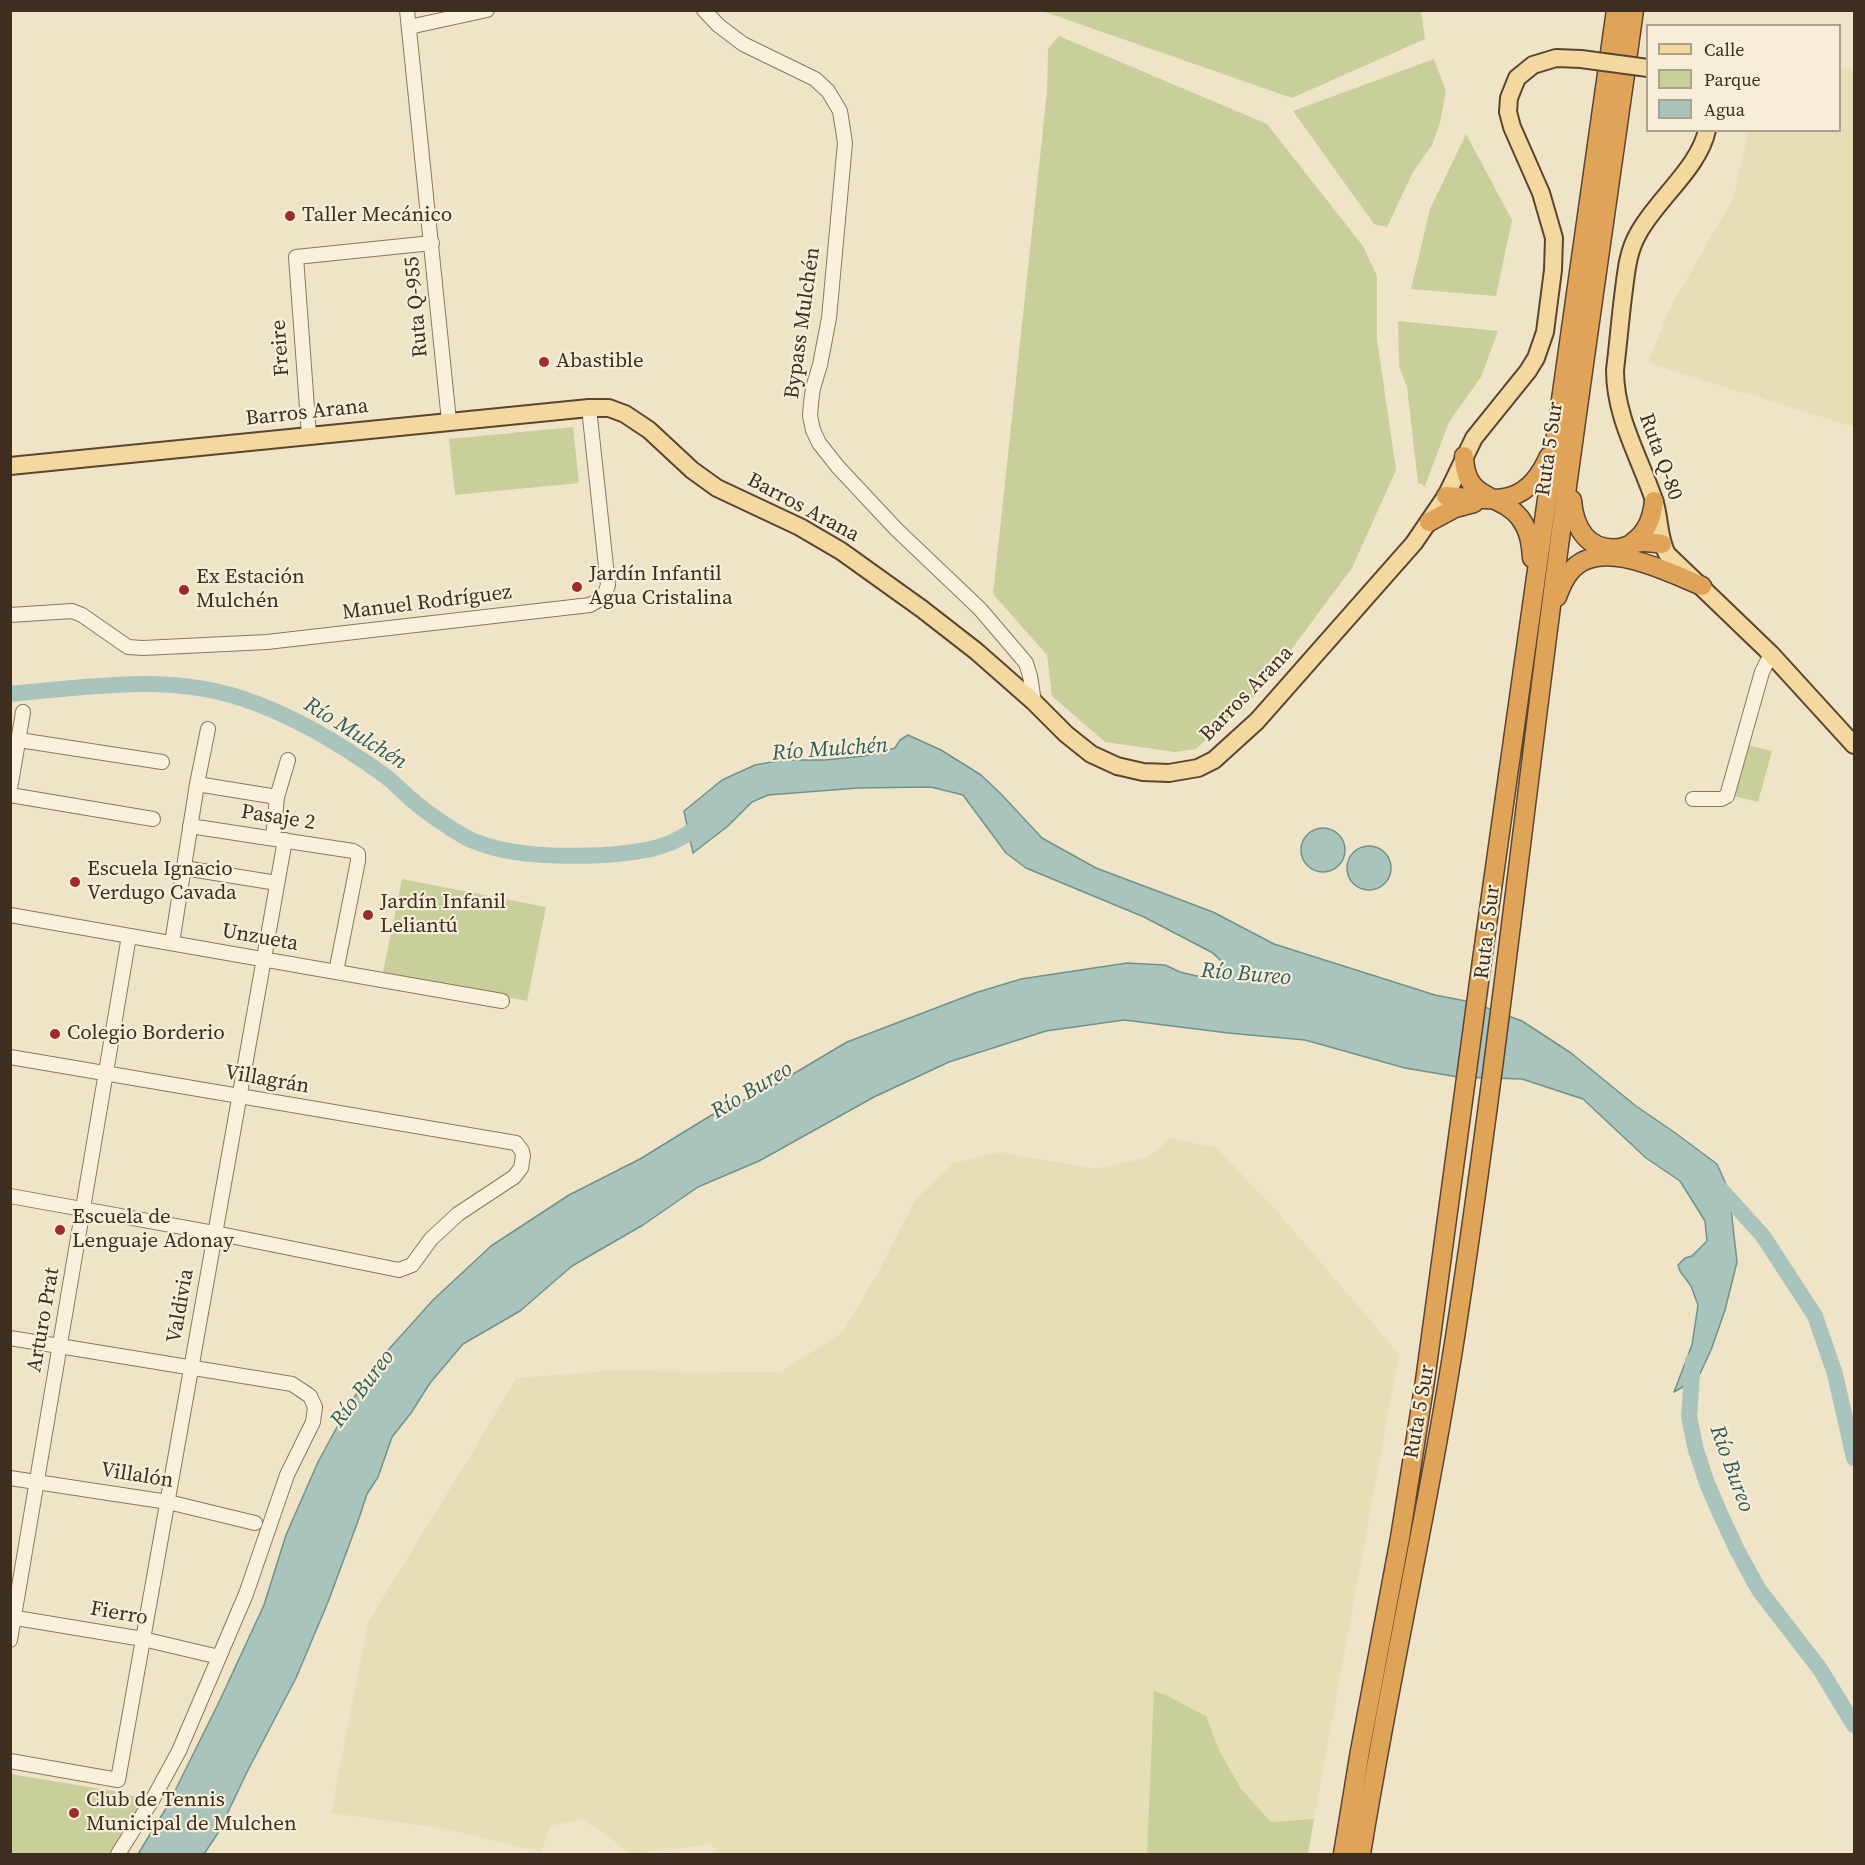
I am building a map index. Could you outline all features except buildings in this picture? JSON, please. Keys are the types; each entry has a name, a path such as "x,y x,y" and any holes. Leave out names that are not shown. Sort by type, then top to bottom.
{"highway":[{"name":"Ruta 5 Sur","path":"1343,1854 1411,1471 1436,1312 1482,960 1616,10"},
{"name":"Ruta 5 Sur","path":"1361,1854 1378,1752 1437,1447 1457,1323 1507,962 1551,610 1634,10"},
{"path":"1430,522 1455,508 1511,497 1529,486 1544,467 1556,437"},
{"path":"1464,456 1469,479 1479,491 1510,509 1525,525 1531,541 1534,590"},
{"path":"1569,477 1575,521 1585,537 1596,544 1611,548 1626,546 1660,568 1702,586"},
{"path":"1446,496 1491,500"},
{"path":"1634,552 1648,526 1654,501"},
{"path":"1551,610 1570,572 1580,563 1600,556 1614,557 1634,552 1648,557 1662,544"}],"main road":[{"name":"Barros Arana","path":"10,466 449,421 609,408 626,414 649,430 686,464 717,488 800,526 841,551 950,629 1091,754 1117,766 1143,772 1163,773 1190,770 1206,765 1257,721 1414,543 1446,496 1474,438 1536,358 1545,332 1554,251 1552,231 1541,193 1510,120 1508,105 1510,91 1517,78 1533,65 1556,58 1646,68"},
{"name":"Ruta Q-80","path":"1706,132 1697,156 1649,216 1637,236 1629,259 1615,370 1616,398 1654,501 1662,544 1671,560 1702,586 1771,654 1854,745"}],"street":[{"name":"Ruta Q-955","path":"407,10 449,421"},
{"path":"409,27 487,10"},
{"name":"Bypass Mulchén","path":"704,10 718,25 743,44 815,79 828,92 840,111 844,130 844,155 829,318 813,388 811,410 813,430 819,443 838,467 896,529 980,609 1026,663 1034,702"},
{"name":"Freire","path":"309,435 296,257 432,243"},
{"name":"Manuel Rodríguez","path":"10,615 72,611 82,615 128,647 143,648 267,642 590,605 604,597 608,585 589,408"},
{"path":"1693,799 1721,799 1727,795 1762,672 1771,654"},
{"path":"10,789 23,712"},
{"path":"172,944 208,729"},
{"path":"19,740 162,762"},
{"name":"Valdivia","path":"10,1761 118,1780 278,883 277,797 288,760"},
{"path":"197,784 277,797"},
{"path":"10,795 153,819"},
{"name":"Pasaje 2","path":"190,826 353,851 358,854 336,972"},
{"path":"184,868 278,883"},
{"name":"Unzueta","path":"10,915 502,1000"},
{"name":"Arturo Prat","path":"10,1640 12,1617 38,1482 129,936"},
{"name":"Villagrán","path":"10,1058 516,1143 522,1151 521,1168 514,1177 458,1214 432,1239 415,1262 399,1270 215,1233"},
{"path":"10,1196 215,1233"},
{"path":"10,1338 292,1384 310,1396 315,1407 315,1417 287,1474 252,1576 179,1751 148,1807 118,1854"},
{"name":"Villalón","path":"10,1478 168,1502 255,1523"},
{"name":"Fierro","path":"12,1617 143,1639 219,1657"}],"shaded area":[{"path":"1841,68 1854,70 1854,427 1648,363 1670,308 1733,199 1749,132 1841,132"},
{"path":"1172,1138 1216,1148 1275,1209 1399,1354 1314,1819 1271,1822 1167,1854 717,1854 712,1844 632,1854 583,1819 550,1826 541,1852 441,1828 331,1813 368,1622 516,1378 607,1371 781,1372 843,1332 880,1269 915,1200 954,1163 1000,1152 1095,1169 1145,1158"}],"green space":[{"path":"1042,11 1421,11 1425,39 1292,98"},
{"path":"1059,36 1267,124 1363,246 1377,276 1377,339 1396,470 1352,568 1261,690 1196,749 1175,752 1105,742 1052,696 1047,655 993,594 1047,92 1048,49"},
{"path":"1434,59 1446,91 1440,123 1432,145 1413,172 1387,227 1374,224 1293,111"},
{"path":"1466,134 1512,220 1496,296 1411,289 1430,209"},
{"path":"1398,321 1498,331 1481,377 1449,422 1425,486 1418,483 1407,387 1399,366"},
{"path":"573,427 579,483 455,495 449,439"},
{"path":"1747,745 1772,751 1758,802 1734,796"},
{"path":"402,879 546,907 527,1001 383,972"},
{"path":"1154,1691 1206,1716 1219,1750 1241,1789 1271,1822 1314,1819 1308,1854 1147,1854"},
{"name":"Club de Tennis Municipal de Mulchen","path":"10,1774 113,1791 145,1799 112,1854 11,1854"}],"water":[{"path":"908,735 941,750 981,775 1042,838 1096,868 1213,912 1274,944 1435,995 1471,1002 1522,1021 1571,1053 1636,1106 1717,1164 1729,1191 1737,1262 1725,1310 1698,1378 1674,1392 1692,1345 1698,1305 1691,1286 1678,1265 1685,1258 1692,1256 1707,1241 1705,1221 1680,1181 1646,1158 1583,1099 1522,1079 1458,1077 1405,1068 1305,1040 1124,1020 1046,1031 949,1062 874,1097 759,1161 698,1187 643,1225 572,1266 520,1311 463,1344 430,1383 392,1437 378,1477 367,1494 328,1602 296,1678 218,1833 204,1854 138,1854 168,1805 220,1700 264,1605 286,1535 318,1462 349,1405 381,1358 433,1300 491,1246 569,1195 640,1159 710,1116 773,1086 847,1042 975,993 1021,979 1127,963 1165,965 1197,976 1215,974 1224,964 1213,953 1144,917 1026,868 1006,853 963,795 931,787 858,788 768,795 752,802 728,826 693,853 684,811 722,780 755,765 783,760 825,760 864,756 895,748 900,740"},
{"path":"1323,828 1338,835 1345,850 1338,865 1323,872 1308,865 1301,850 1308,835"},
{"path":"1369,846 1384,853 1391,868 1384,883 1369,890 1354,883 1347,868 1354,853"}],"waterway":[{"name":"Río Mulchén","path":"10,694 128,684 157,684 186,686 244,699 299,722 334,742 384,775 423,809 446,825 467,838 499,849 553,856 620,854 671,843 706,820"},
{"name":"Río Bureo","path":"1715,1183 1763,1236 1815,1316 1835,1374 1854,1458"},
{"name":"Río Bureo","path":"1693,1361 1689,1417 1696,1450 1719,1511 1759,1590 1820,1669 1854,1725"}],"place":[{"name":"Taller Mecánico","path":"290,216"},
{"name":"Abastible","path":"544,362"},
{"name":"Jardín Infantil Agua Cristalina","path":"577,587"},
{"name":"Ex Estación Mulchén","path":"184,590"},
{"name":"Escuela Ignacio Verdugo Cavada","path":"75,882"},
{"name":"Jardín Infanil Leliantú","path":"368,915"},
{"name":"Colegio Borderio","path":"55,1034"},
{"name":"Escuela de Lenguaje Adonay","path":"60,1230"},
{"name":"Club de Tennis Municipal de Mulchen","path":"74,1813"}]}
